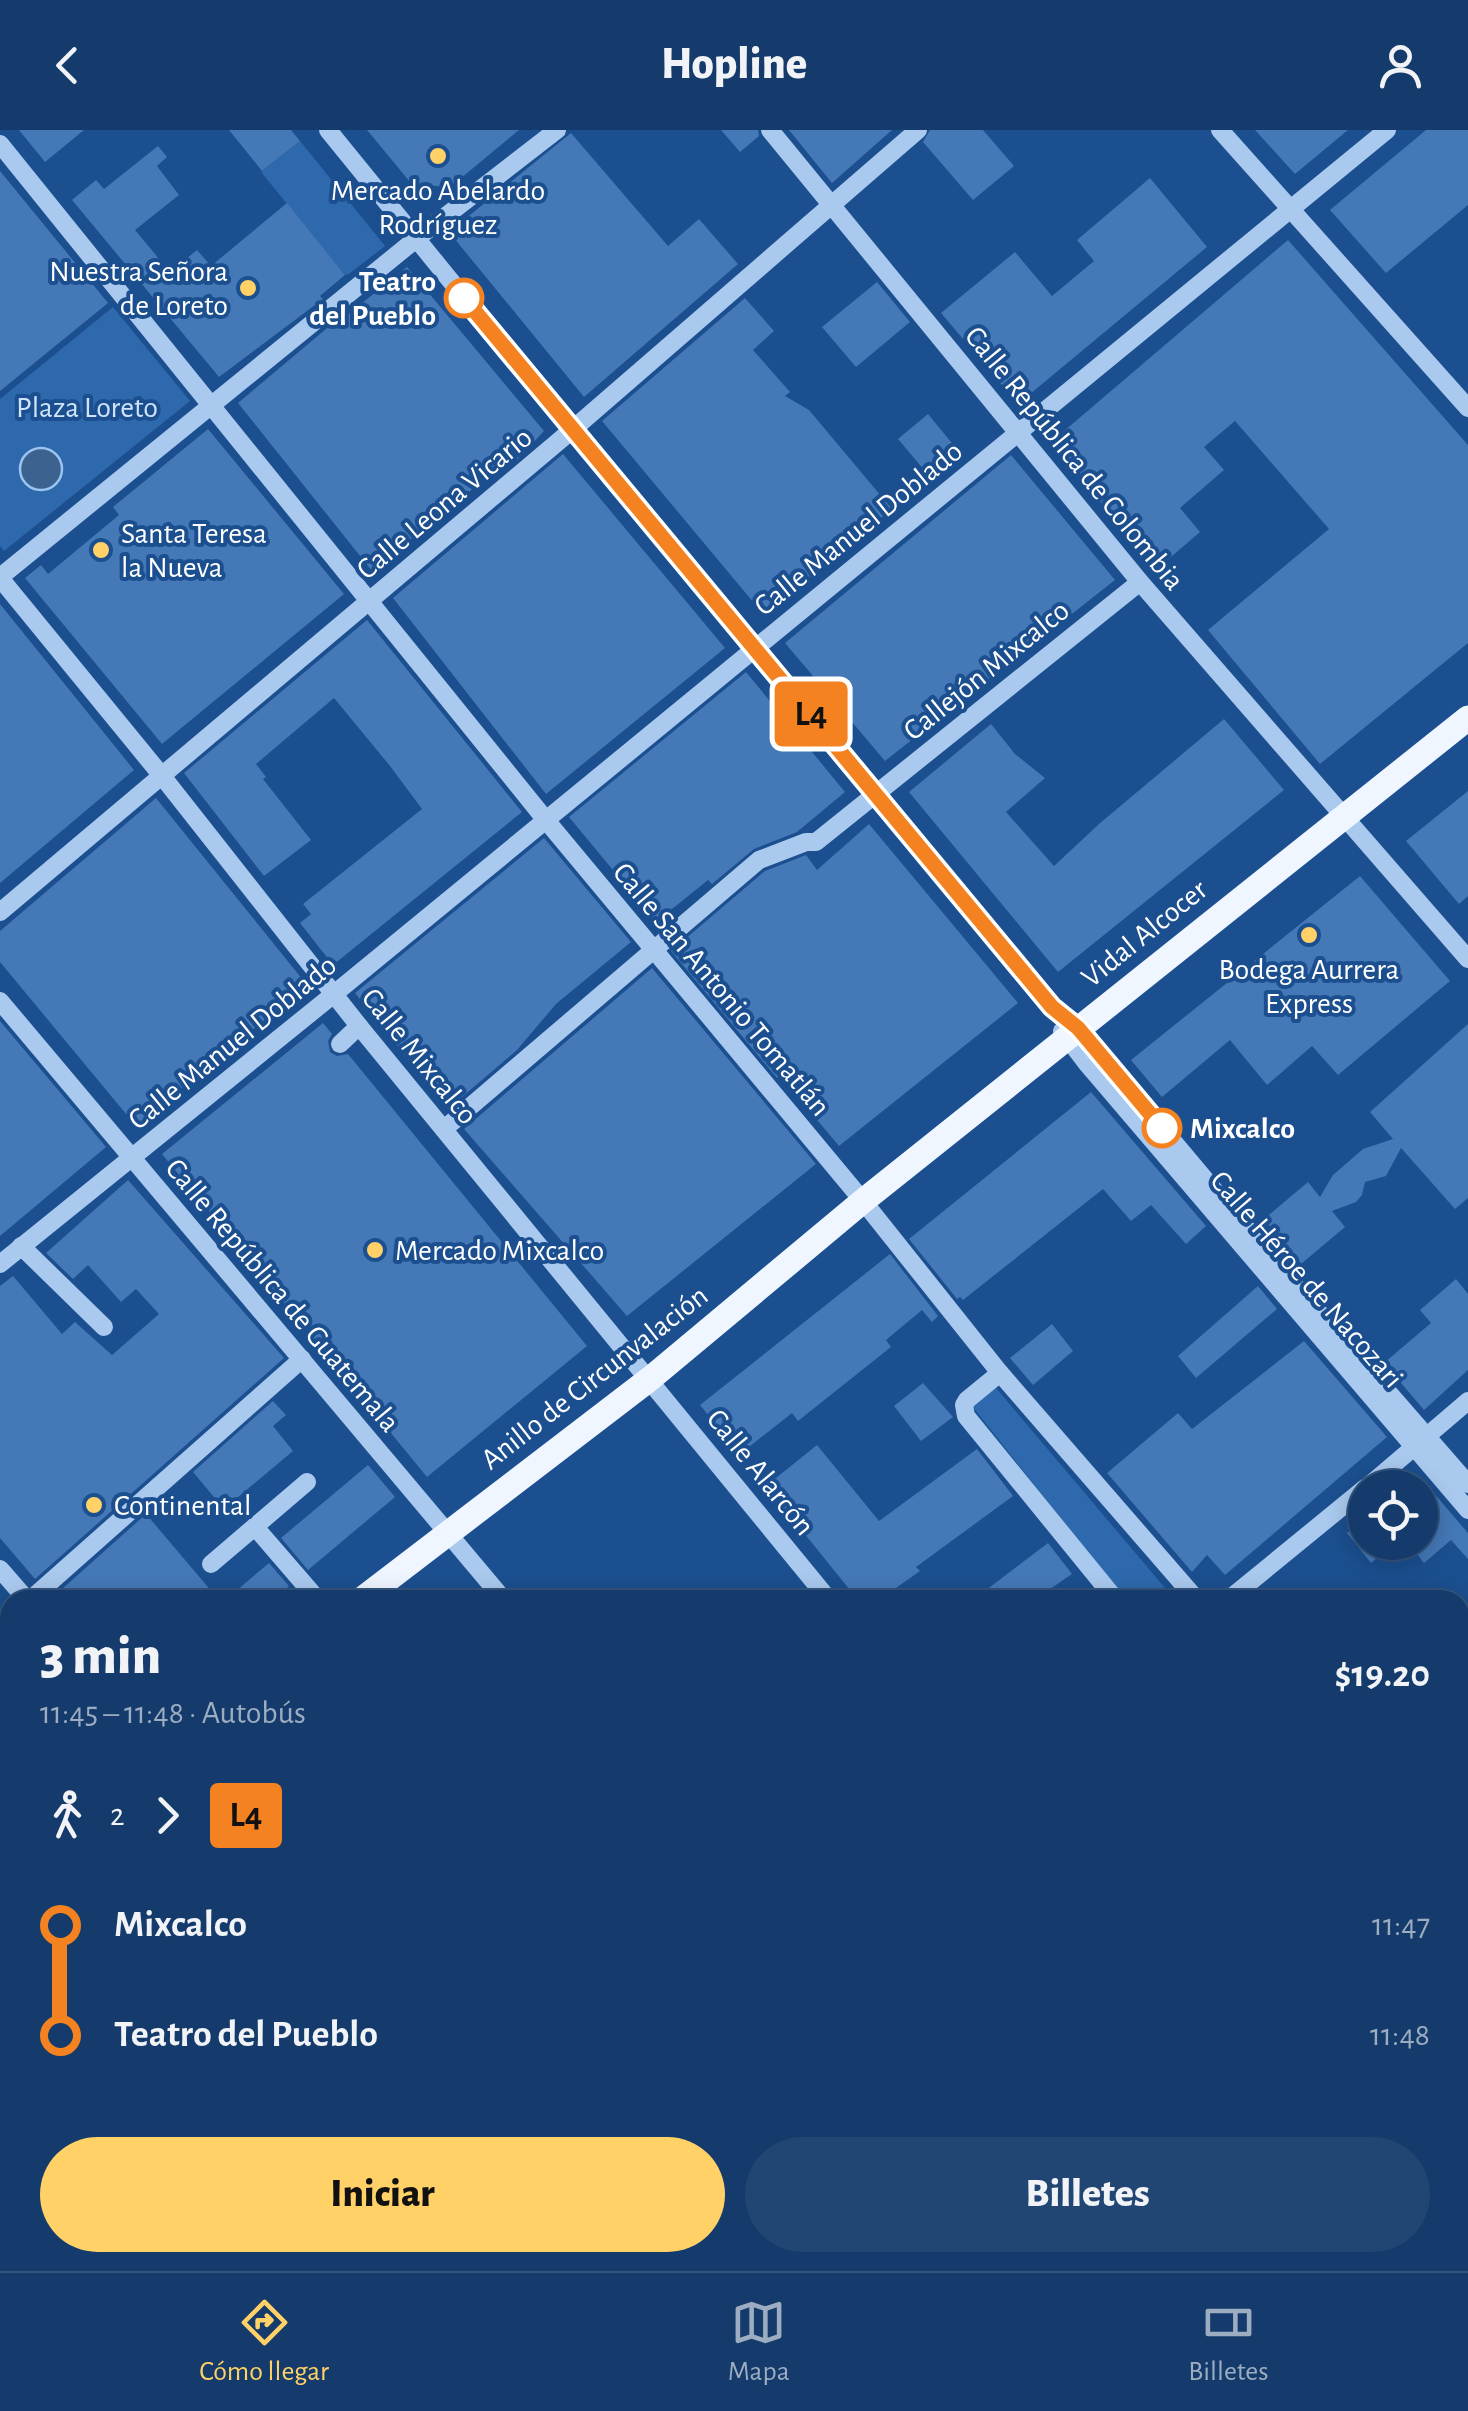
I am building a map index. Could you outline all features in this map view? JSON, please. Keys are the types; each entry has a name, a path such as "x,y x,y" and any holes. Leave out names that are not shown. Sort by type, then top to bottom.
{"main road":[{"name":"Vidal Alcocer","path":"863,1202 1468,718"},
{"name":"Anillo de Circunvalación","path":"374,1590 650,1378 863,1202"}],"street":[{"name":"Calle Héroe de Nacozari","path":"328,130 1072,1033 1260,1246 1421,1442 1468,1510"},
{"path":"0,578 416,239 557,130"},
{"name":"Calle República de Colombia","path":"770,130 1140,582 1468,959"},
{"name":"Calle Leona Vicario","path":"0,912 572,430 918,130"},
{"path":"1220,130 1468,408"},
{"name":"Calle Manuel Doblado","path":"0,1264 1387,130"},
{"name":"Calle San Antonio Tomatlán","path":"0,144 545,819 1000,1373 1188,1590"},
{"name":"Calle Mixcalco","path":"0,578 359,1026 650,1378"},
{"name":"Callejón Mixcalco","path":"444,1129 760,860 806,842 816,842 1140,582"},
{"name":"Calle República de Guatemala","path":"0,1001 495,1590"},
{"path":"340,1044 359,1026"},
{"path":"21,1246 104,1328"},
{"path":"39,1590 302,1359"},
{"path":"1000,1373 967,1400 963,1411 1108,1590"},
{"name":"Calle Alarcón","path":"650,1378 821,1590"},
{"path":"1387,1470 1468,1401"},
{"name":"Calle Héroe de Nacozari","path":"1421,1442 1468,1484"},
{"path":"211,1564 307,1482"},
{"path":"1240,1590 1348,1502"},
{"path":"255,1527 309,1590"},
{"path":"0,1569 19,1590"}],"green space":[{"path":"300,141 385,246 349,274 345,275 261,172"},
{"name":"Plaza Loreto","path":"113,307 190,401 4,551 0,546 0,399"},
{"path":"996,1388 1167,1590 1117,1590 972,1406"}],"shaded area":[{"path":"41,448 56,454 62,469 56,484 41,490 26,484 20,469 26,454"}],"building":[{"path":"19,130 84,130 45,162"},
{"path":"229,130 291,130 300,141 262,171"},
{"name":"Mercado Abelardo Rodríguez","path":"367,130 519,130 449,188 410,182"},
{"path":"721,130 758,130 759,136 740,152"},
{"path":"789,130 892,130 832,183"},
{"path":"930,130 983,130 1014,166 973,200 923,142"},
{"path":"1255,130 1348,130 1295,174"},
{"path":"1426,130 1468,130 1468,205 1386,273 1330,210"},
{"path":"571,133 668,246 699,219 738,264 584,397 449,232"},
{"name":"Nuestra Señora de Loreto","path":"158,146 167,157 157,166 179,195 135,230 170,272 197,250 211,266 287,203 345,275 320,296 323,299 219,377 72,200 96,180 104,189"},
{"path":"0,171 108,303 0,391"},
{"path":"1150,178 1207,247 1018,404 941,313 1015,252 1052,296 1094,261 1077,240"},
{"path":"1288,240 1468,445 1468,643 1320,764 1208,630 1329,529 1235,421 1204,447 1224,470 1180,508 1200,532 1157,569 1050,443"},
{"path":"407,267 544,431 517,460 513,456 372,571 238,403"},
{"path":"877,282 910,322 856,367 822,327"},
{"path":"745,298 774,331 753,350 790,392 785,396 809,410 892,509 764,615 602,421"},
{"path":"928,414 960,453 930,477 898,439"},
{"path":"208,429 344,594 162,744 25,578 41,565 48,574 119,515 113,507"},
{"path":"563,454 725,648 546,794 393,598"},
{"path":"1011,455 1115,580 885,761 785,643"},
{"path":"0,604 134,770 0,883"},
{"path":"367,620 522,812 333,965 300,923 311,914 303,904 422,809 390,766 334,698 256,764 266,777 263,779 311,840 264,876 184,773"},
{"path":"746,672 845,792 797,832 754,849 656,922 569,817"},
{"path":"1224,719 1284,790 1058,972 909,792 991,724 1015,754 1045,778 1006,812 1054,866"},
{"path":"1468,791 1468,896 1459,904 1406,841"},
{"path":"156,798 307,985 136,1126 0,962 0,931"},
{"path":"869,824 1018,1003 839,1146 671,951 765,871 806,855 817,870"},
{"path":"544,838 631,942 556,1004 517,1050 448,1109 355,993"},
{"path":"1360,876 1450,981 1338,1075 1312,1046 1267,1085 1230,1040 1162,1097 1131,1060"},
{"path":"652,968 816,1164 627,1316 464,1129"},
{"path":"0,1021 106,1147 0,1236"},
{"name":"Mercado Mixcalco","path":"323,1023 332,1034 328,1041 330,1052 337,1056 348,1054 587,1346 427,1477 162,1154"},
{"path":"1468,1024 1468,1198 1455,1209 1401,1148 1386,1176 1365,1182 1356,1202 1332,1211 1345,1227 1301,1264 1264,1219 1308,1182 1320,1197 1333,1175 1363,1149 1393,1139 1370,1112"},
{"path":"1091,1092 1206,1226 1186,1244 1151,1205 1131,1221 1103,1189 963,1300 957,1299 909,1239"},
{"path":"128,1180 284,1358 35,1579 0,1538 0,1286 13,1276 62,1334 75,1322 112,1355 159,1314 136,1289 121,1302 88,1265 73,1279 46,1253"},
{"path":"890,1254 938,1316 932,1322 922,1310 886,1340 891,1347 798,1421 792,1413 740,1454 700,1405"},
{"path":"1456,1279 1468,1294 1468,1370 1424,1410 1384,1363 1431,1323 1420,1310"},
{"path":"1258,1286 1277,1309 1196,1378 1178,1356"},
{"path":"1052,1324 1073,1351 1033,1385 1010,1358"},
{"path":"1304,1341 1387,1437 1225,1575 1207,1555 1192,1572 1107,1473 1178,1413 1192,1429"},
{"path":"923,1383 953,1417 921,1441 894,1406"},
{"path":"273,1401 286,1415 273,1426 293,1451 224,1509 193,1472"},
{"path":"817,1445 879,1521 977,1449 1013,1496 916,1567 920,1571 893,1590 850,1590 766,1486"},
{"path":"368,1465 395,1497 308,1570 281,1538"},
{"path":"1438,1498 1468,1533 1468,1559 1451,1540 1438,1551"},
{"path":"146,1514 211,1590 61,1590"},
{"path":"1048,1543 1072,1574 1049,1590 986,1590"},
{"path":"269,1563 289,1586 284,1590 237,1590"}],"bus line":[{"name":"L4","path":"464,298 1052,1007 1078,1028 1162,1128"}],"place":[{"name":"Mercado Abelardo Rodríguez","path":"438,156"},
{"name":"Nuestra Señora de Loreto","path":"248,288"},
{"name":"Teatro del Pueblo","path":"464,298"},
{"name":"Santa Teresa la Nueva","path":"101,550"},
{"name":"Bodega Aurrera Express","path":"1309,935"},
{"name":"Mixcalco","path":"1162,1128"},
{"name":"Mercado Mixcalco","path":"375,1250"},
{"name":"Continental","path":"94,1505"}]}
